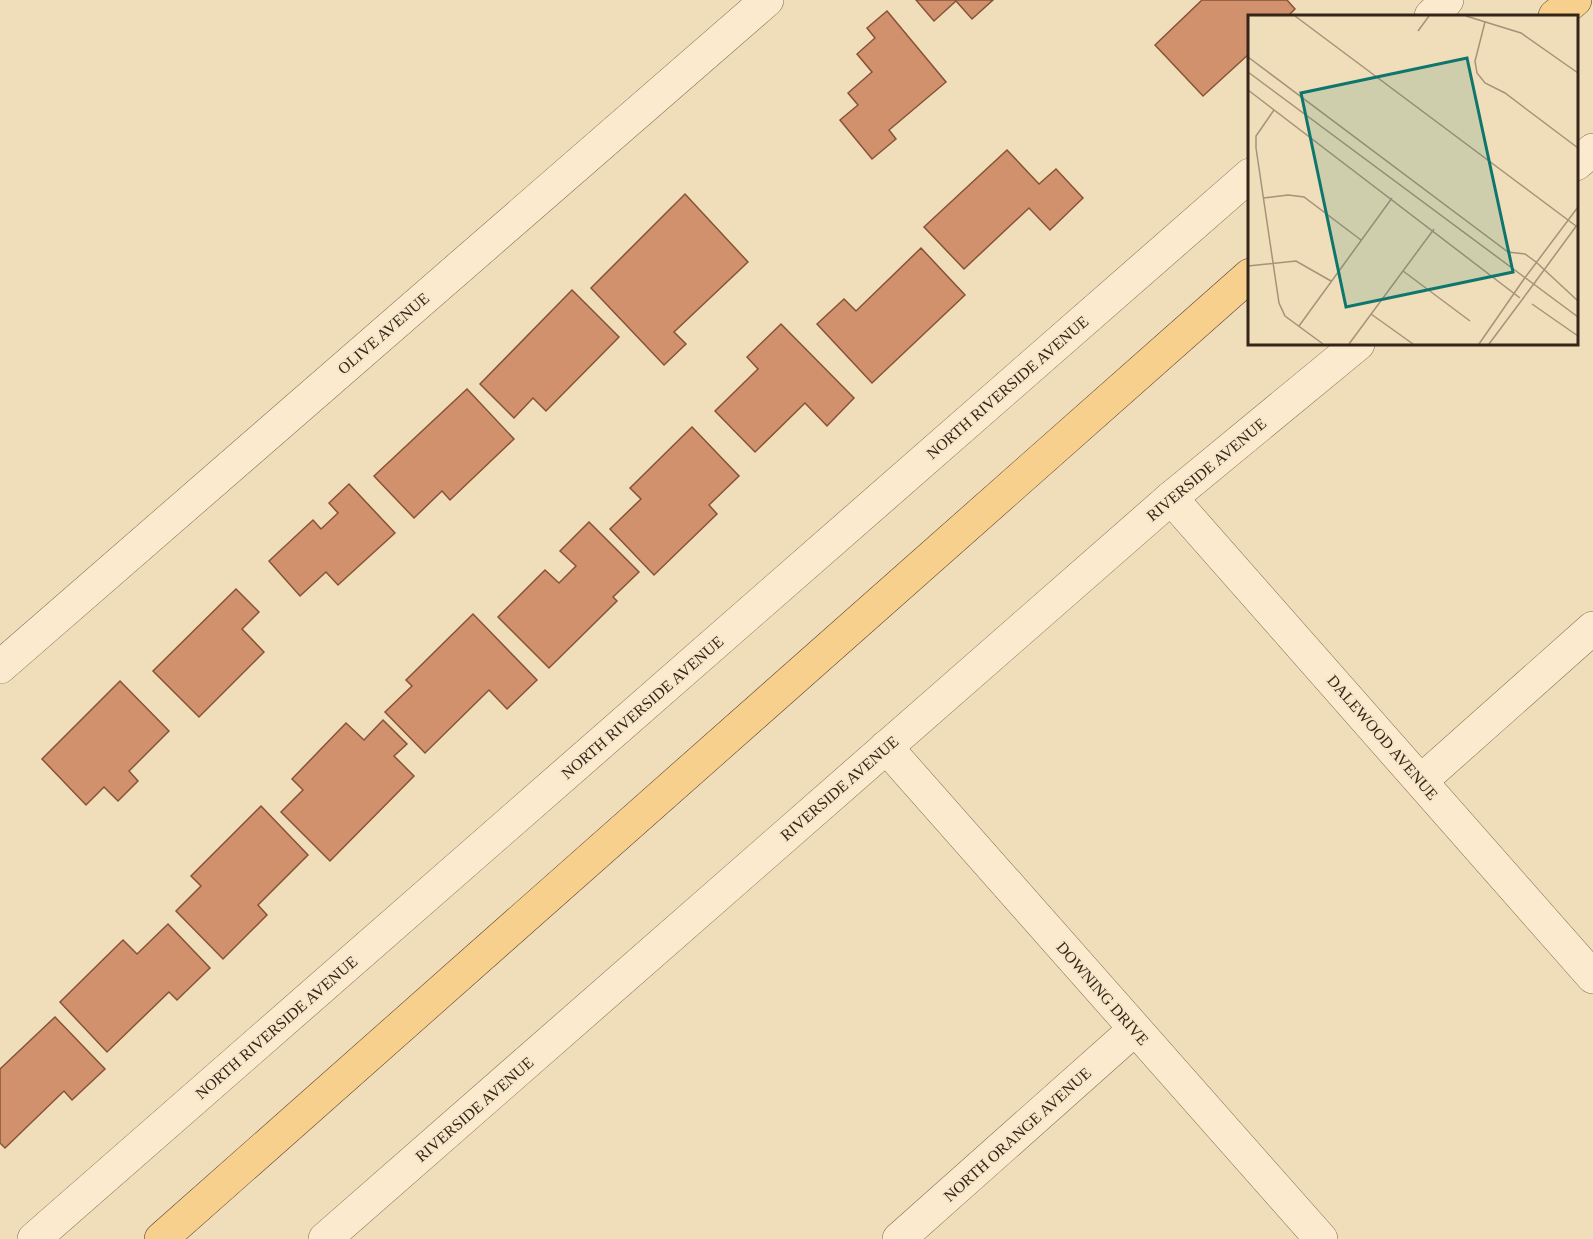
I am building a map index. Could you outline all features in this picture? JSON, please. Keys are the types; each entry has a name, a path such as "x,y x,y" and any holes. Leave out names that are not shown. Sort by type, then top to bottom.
{"main road":[{"path":"1556,15 1575,0"},
{"path":"161,1239 1248,277"}],"street":[{"name":"OLIVE AVENUE","path":"0,667 767,0"},
{"path":"1432,15 1447,0"},
{"path":"1578,162 1593,150"},
{"name":"NORTH RIVERSIDE AVENUE","path":"34,1239 1248,177"},
{"name":"RIVERSIDE AVENUE","path":"325,1239 1171,498 1357,345"},
{"name":"DALEWOOD AVENUE","path":"1171,498 1593,978"},
{"path":"1422,781 1593,628"},
{"name":"DOWNING DRIVE","path":"886,747 1321,1239"},
{"name":"NORTH ORANGE AVENUE","path":"899,1239 1135,1029"}],"building":[{"path":"916,0 993,0 972,19 956,1 934,21"},
{"path":"1202,0 1287,0 1295,9 1289,15 1248,15 1248,55 1203,96 1155,45"},
{"path":"887,11 946,82 889,130 896,139 872,159 840,120 858,105 848,93 872,72 857,54 875,38 867,28"},
{"path":"1007,150 1039,184 1056,169 1083,198 1050,230 1029,208 964,269 924,227"},
{"path":"685,194 748,262 674,332 686,344 664,365 591,288"},
{"path":"921,248 965,295 872,383 817,324 844,299 856,311"},
{"path":"572,290 619,337 546,411 533,398 514,418 480,384"},
{"path":"781,324 854,398 827,426 805,403 755,452 715,411 758,369 747,357"},
{"path":"467,389 514,439 450,500 442,491 414,518 374,476"},
{"path":"692,427 739,476 709,505 717,514 654,575 610,529 641,499 630,488"},
{"path":"349,484 395,533 338,585 326,572 300,596 269,561 313,520 321,529 338,513 329,503"},
{"path":"589,522 639,572 613,597 617,601 549,668 498,617 545,570 559,583 576,566 560,551"},
{"path":"236,589 259,612 242,629 264,652 199,717 153,671"},
{"path":"473,614 537,680 507,709 489,690 425,753 385,712 412,686 406,680"},
{"path":"120,681 169,731 129,771 138,781 118,801 104,787 86,805 42,759"},
{"path":"383,720 407,744 394,756 414,776 330,861 281,812 303,790 292,779 346,723 364,740"},
{"path":"261,806 308,855 258,905 267,915 223,959 176,911 201,886 191,876"},
{"path":"168,924 210,968 177,1000 169,992 107,1052 60,1002 123,940 137,954"},
{"path":"55,1017 105,1069 72,1100 64,1091 5,1148 0,1143 0,1069"}]}
